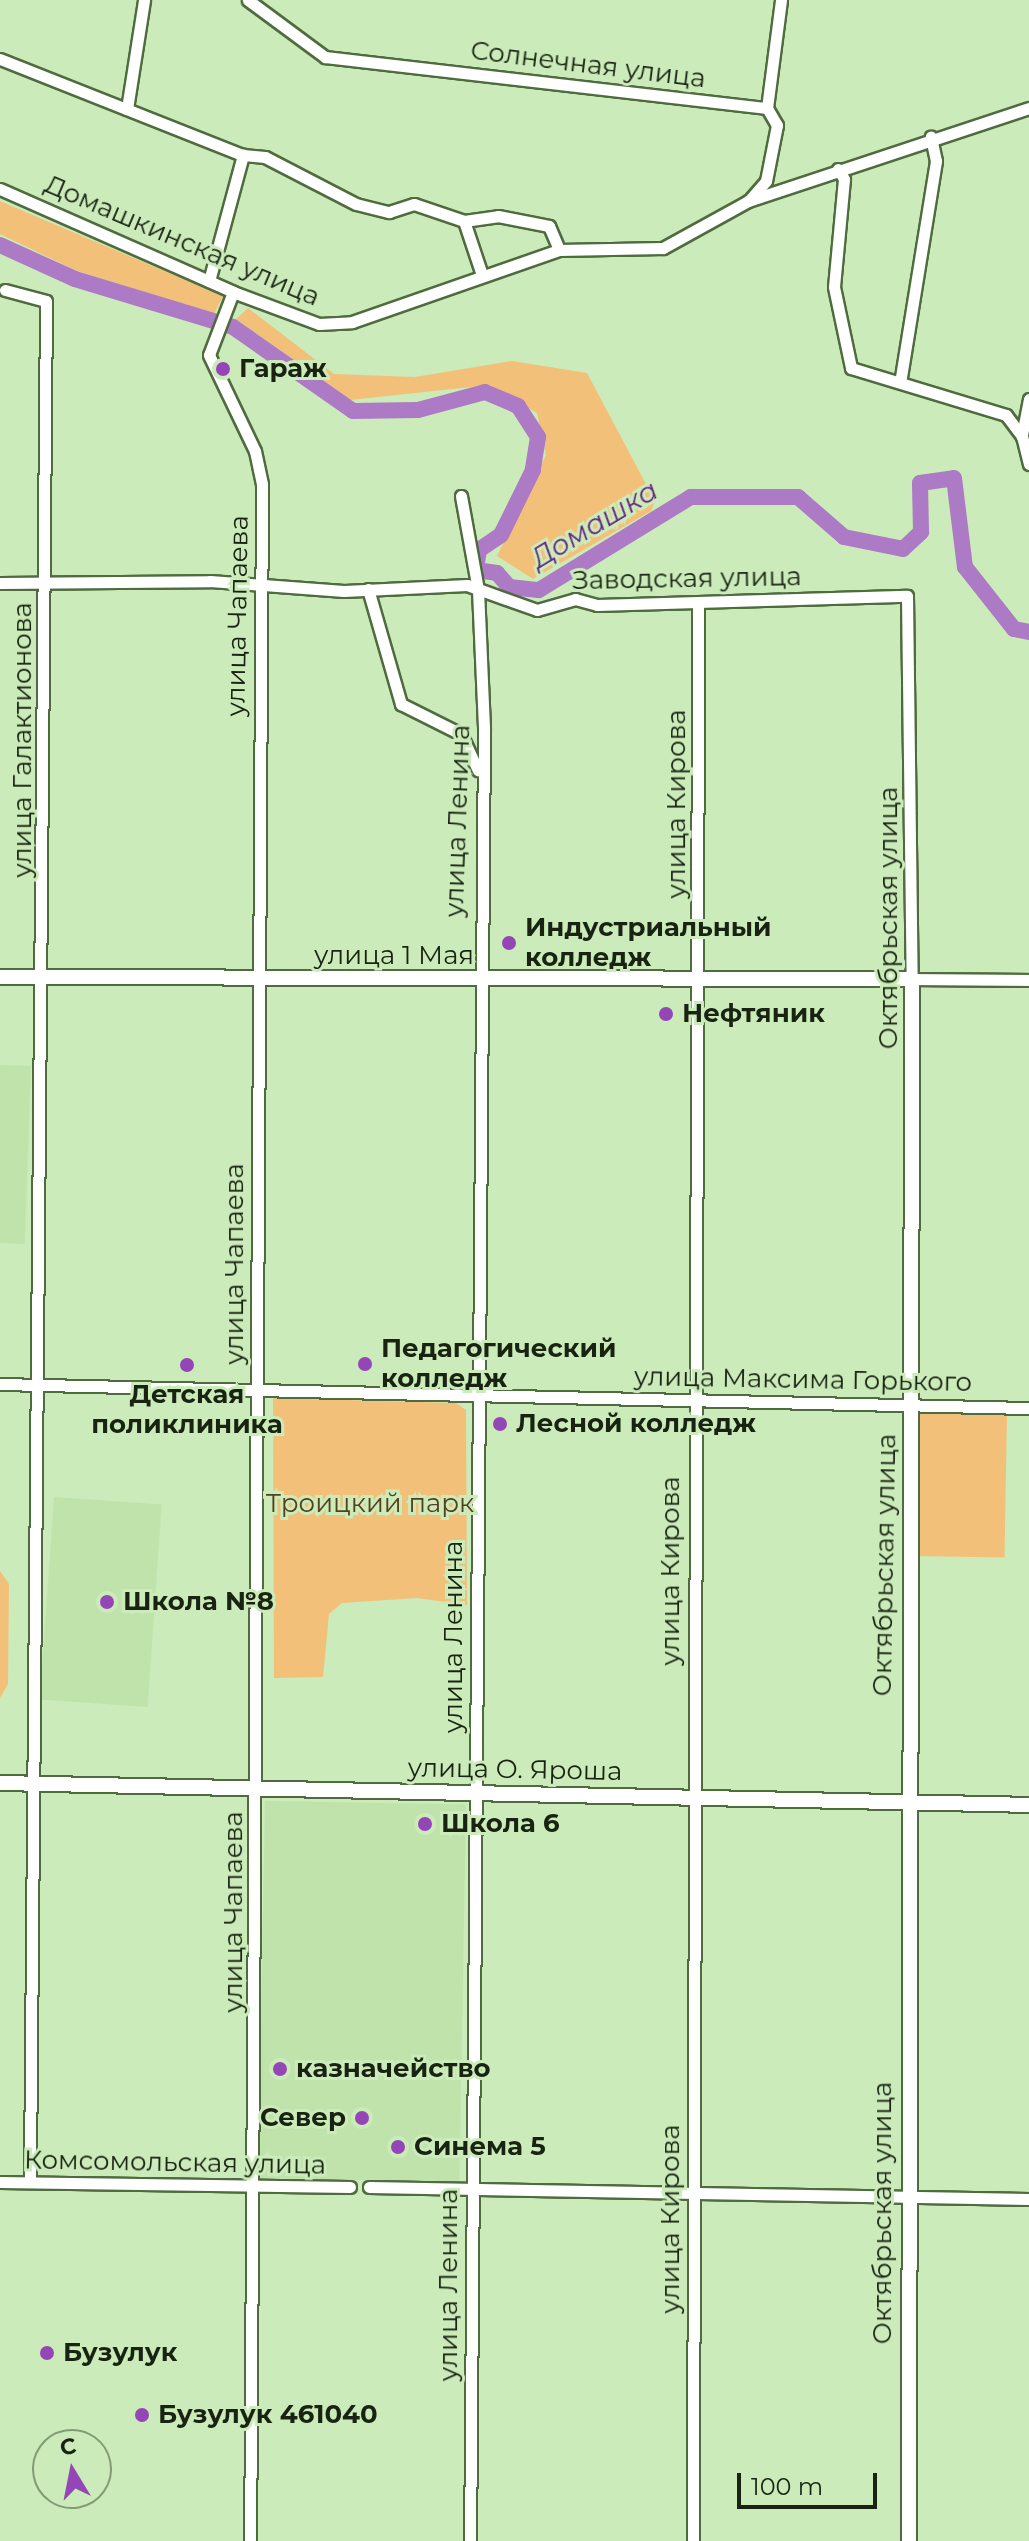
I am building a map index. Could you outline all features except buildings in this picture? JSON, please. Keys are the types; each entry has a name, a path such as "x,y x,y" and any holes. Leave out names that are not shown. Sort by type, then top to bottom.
{"main road":[{"name":"улица 1 Мая","path":"0,977 259,980 912,979"},
{"name":"Октябрьская улица","path":"909,2541 906,1802 912,979"},
{"name":"улица О. Яроша","path":"0,1783 1029,1805"}],"street":[{"path":"127,109 143,0"},
{"name":"Солнечная улица","path":"248,0 303,45 325,57 767,108"},
{"path":"748,201 766,181 777,125 767,108 781,0"},
{"path":"0,59 243,155 265,157 356,204 389,212 414,204 464,221 498,216 549,226 559,250"},
{"name":"Домашкинская улица","path":"0,189 233,292 319,324 352,322 559,250 663,248 748,201 931,137 1029,108"},
{"path":"901,377 936,161 931,137"},
{"path":"209,281 243,155"},
{"path":"838,169 844,179 834,287 851,368 901,377 1006,415 1022,436 1029,464"},
{"path":"464,221 482,275"},
{"name":"улица Галактионова","path":"5,290 46,301 39,1784 30,2182"},
{"name":"улица Чапаева","path":"233,292 209,355 213,369 255,451 262,484 256,1389 256,2187 250,2541"},
{"path":"1022,436 1029,399"},
{"name":"улица Ленина","path":"461,496 478,590 484,730 478,771 476,1792 470,2541"},
{"name":"Заводская улица","path":"0,583 478,590 537,610 575,599 698,602 901,595"},
{"path":"368,589 401,704 461,734 478,771"},
{"name":"Октябрьская улица","path":"901,595 907,596 912,979"},
{"name":"улица Кирова","path":"693,2541 693,1399 699,979 698,602"},
{"name":"улица 1 Мая","path":"912,979 1029,980"},
{"name":"улица Максима Горького","path":"0,1384 1029,1408"},
{"name":"Комсомольская улица","path":"0,2182 350,2187"},
{"path":"369,2187 1029,2199"}],"shaded area":[{"path":"0,1065 31,1066 25,1244 0,1243"},
{"name":"Школа №8","path":"54,1497 162,1505 148,1707 40,1700"},
{"path":"265,1801 466,1805 459,2181 258,2178"}],"green space":[{"path":"0,201 223,296 214,314 75,270 0,234"},
{"path":"248,308 334,374 415,377 512,361 587,373 655,501 651,511 533,579 497,556 546,455 537,413 490,385 350,400 236,319"},
{"name":"Троицкий парк","path":"273,1398 456,1403 466,1410 467,1605 417,1598 342,1603 329,1614 323,1677 274,1678"},
{"path":"917,1413 1007,1415 1004,1558 915,1556"},
{"path":"0,1571 9,1584 8,1684 0,1698"}],"waterway":[{"name":"Домашка","path":"0,245 75,279 233,327 353,411 418,410 485,392 518,406 538,437 533,470 501,535 479,550 476,570 497,573 509,587 539,590 691,497 798,497 844,537 903,549 921,532 920,483 954,478 965,567 1014,629 1029,632"}],"place":[{"name":"Гараж","path":"223,369"},
{"name":"Индустриальный колледж","path":"509,943"},
{"name":"Нефтяник","path":"666,1014"},
{"name":"Педагогический колледж","path":"365,1364"},
{"name":"Детская поликлиника","path":"187,1365"},
{"name":"Лесной колледж","path":"500,1424"},
{"name":"Школа №8","path":"107,1602"},
{"name":"Школа 6","path":"425,1824"},
{"name":"казначейство","path":"280,2069"},
{"name":"Север","path":"362,2118"},
{"name":"Синема 5","path":"398,2147"},
{"name":"Бузулук","path":"47,2353"},
{"name":"Бузулук 461040","path":"142,2415"}]}
